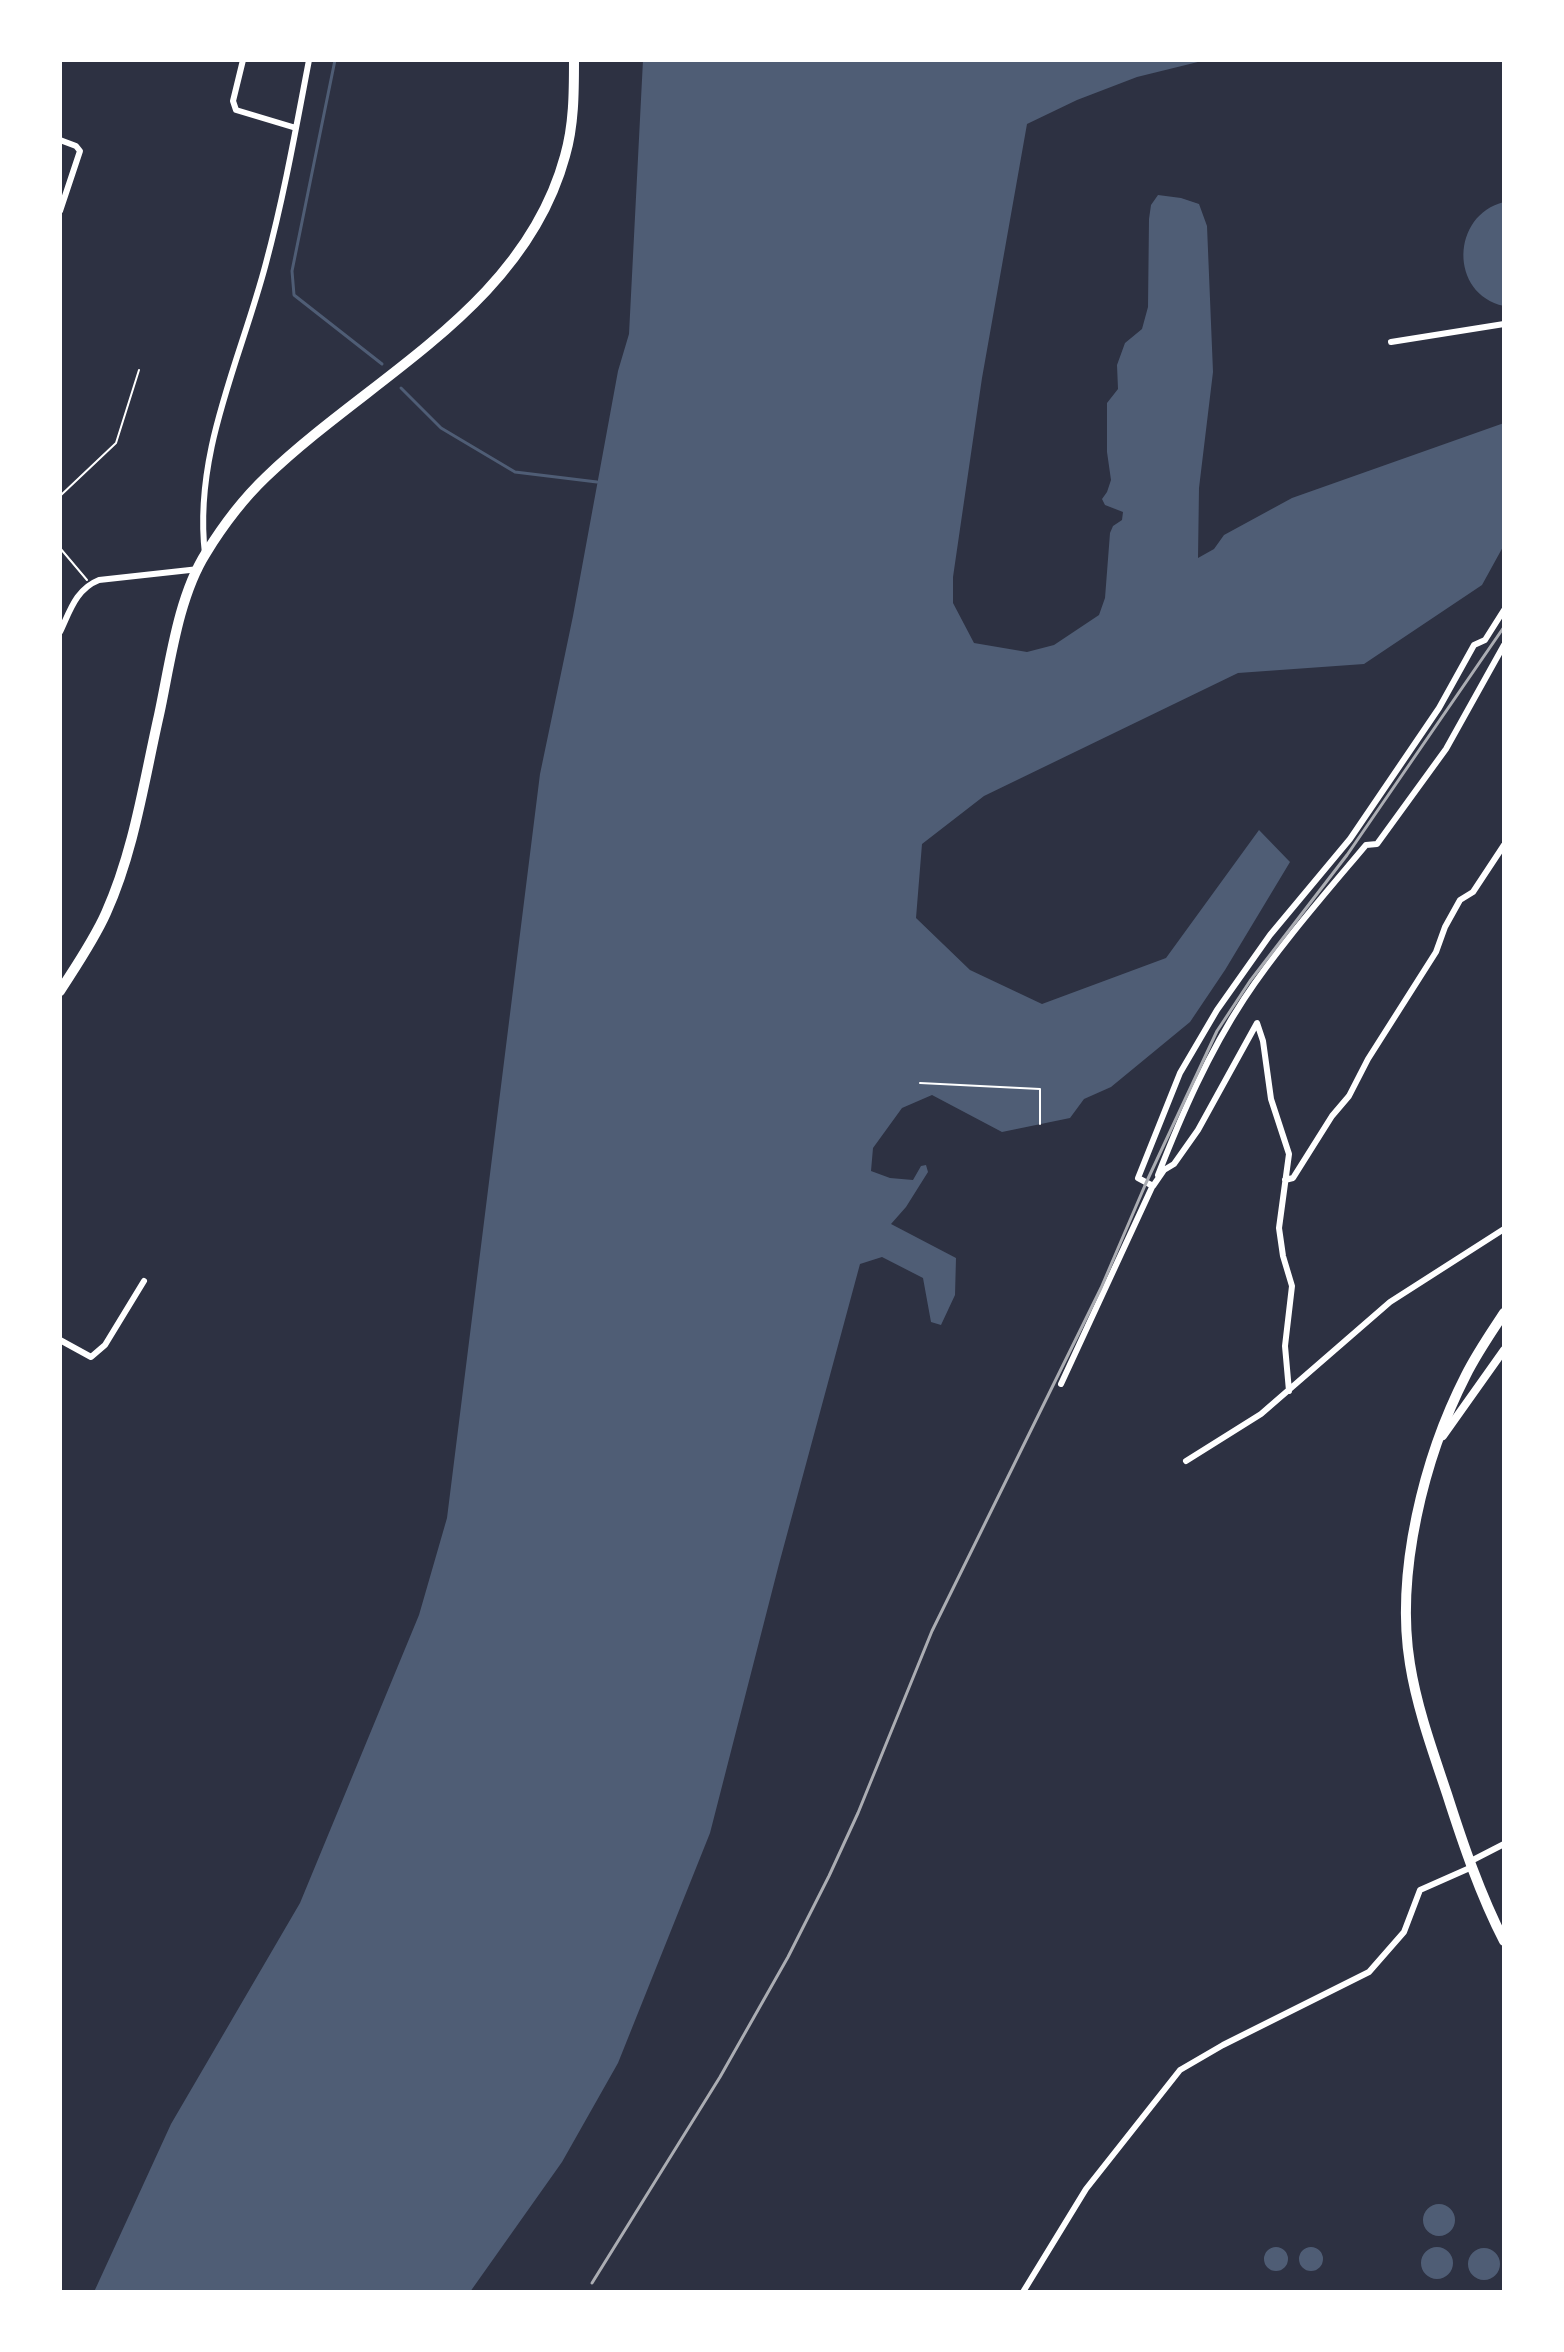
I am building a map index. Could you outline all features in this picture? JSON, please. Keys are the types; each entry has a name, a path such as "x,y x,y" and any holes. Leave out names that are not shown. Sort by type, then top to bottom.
{"main road":[{"path":"60,991 100,925 119,879 182,614 205,554 264,478 438,336 509,268 531,235 561,171 571,126 574,60"},
{"path":"1504,1313 1467,1373 1422,1492 1413,1535 1406,1611 1410,1665 1431,1744 1471,1864 1504,1941"}],"street":[{"path":"243,60 233,101 236,110 296,128"},
{"path":"205,554 202,515 213,440 265,266 309,60"},
{"path":"60,140 76,146 80,151 60,211"},
{"path":"1391,342 1504,324"},
{"path":"60,632 77,597 90,584 99,580 199,569"},
{"path":"1153,1186 1138,1178 1180,1073 1217,1010 1270,935 1350,839 1439,708 1474,645 1485,640 1504,610"},
{"path":"1061,1384 1153,1186 1187,1104 1245,998 1366,845 1377,844 1446,749 1504,645"},
{"path":"1285,1180 1293,1178 1332,1116 1349,1096 1368,1059 1436,952 1460,900 1473,892 1504,845"},
{"path":"1153,1186 1164,1170 1174,1164 1198,1130 1257,1023 1263,1041 1271,1099 1289,1154 1279,1228 1292,1286 1285,1346 1289,1391"},
{"path":"1186,1461 1249,1422 1289,1391 1390,1302 1504,1229"},
{"path":"60,1340 91,1357 105,1345 144,1281"},
{"path":"1440,1440 1504,1350"},
{"path":"1023,2292 1086,2189 1180,2070 1223,2045 1369,1972 1404,1932 1420,1890 1504,1844"}],"path":[{"path":"60,496 116,443 139,370"},
{"path":"60,548 90,584"},
{"path":"920,1083 1040,1089 1040,1124"}],"water":[{"path":"643,60 1206,60 1137,77 1077,100 1027,124 982,378 953,577 953,603 974,643 1027,652 1054,645 1099,615 1105,598 1110,533 1113,526 1122,520 1123,512 1105,505 1102,499 1111,480 1107,452 1107,403 1118,389 1117,365 1125,343 1142,329 1148,307 1149,219 1151,205 1158,195 1199,204 1207,226 1213,372 1199,488 1198,558 1214,549 1224,535 1292,498 1504,423 1504,545 1482,585 1364,664 1238,673 984,796 922,844 916,918 970,970 1042,1004 1166,958 1259,830 1290,862 1190,1022 1111,1087 1084,1099 1070,1118 1002,1132 932,1095 902,1108 873,1148 871,1171 890,1178 913,1180 921,1166 926,1165 928,1172 891,1224 956,1258 955,1295 941,1325 931,1322 923,1278 882,1257 860,1264 710,1833 618,2063 562,2162 470,2292 94,2292 171,2124 300,1903 419,1615 447,1518 540,774 618,371 629,334"},
{"path":"1504,202 1504,306 1486,299 1473,287 1466,271 1464,254 1466,237 1474,222 1487,210"},
{"path":"1439,2204 1450,2209 1455,2220 1450,2231 1439,2236 1428,2231 1423,2220 1428,2209"},
{"path":"1276,2247 1284,2251 1288,2259 1284,2267 1276,2271 1268,2267 1264,2259 1268,2251"},
{"path":"1311,2247 1319,2251 1323,2259 1319,2267 1311,2271 1303,2267 1299,2259 1303,2251"},
{"path":"1437,2247 1448,2252 1453,2263 1448,2274 1437,2279 1426,2274 1421,2263 1426,2252"},
{"path":"1484,2248 1495,2253 1500,2264 1495,2275 1484,2280 1473,2275 1468,2264 1473,2253"}],"waterway":[{"path":"335,60 292,271 294,295 382,364"},
{"path":"401,388 441,428 515,472 597,482"}],"railway":[{"path":"592,2283 720,2077 788,1957 829,1876 932,1631 1101,1288 1217,1031 1250,981 1347,855 1504,627"}]}
